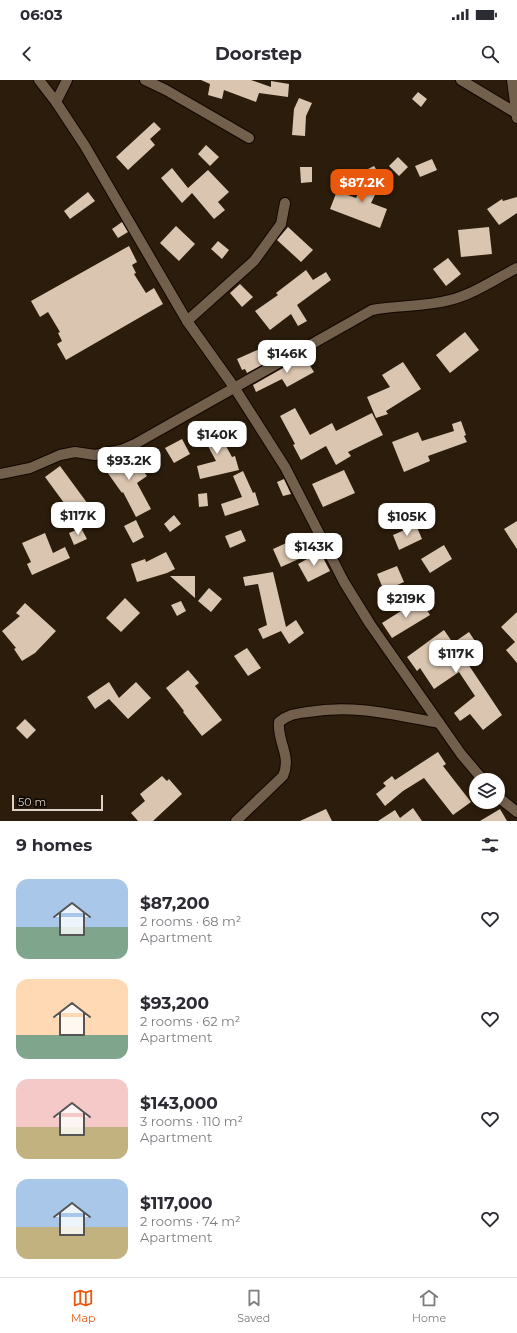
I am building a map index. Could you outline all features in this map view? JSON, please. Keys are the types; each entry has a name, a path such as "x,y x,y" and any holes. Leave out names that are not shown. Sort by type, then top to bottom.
{"street":[{"path":"40,80 86,146 186,320 234,387 285,467 344,582 370,624 461,754 477,773"},
{"path":"56,102 67,80"},
{"path":"145,80 166,90 249,138"},
{"path":"461,80 517,116"},
{"path":"512,80 517,116"},
{"path":"186,320 254,261 281,224 285,203"},
{"path":"0,474 30,468 60,455 75,452 96,455 121,450 135,444 372,310 450,300 472,292 517,268"},
{"path":"236,821 282,776 286,768 286,757 278,730 279,722 287,716 325,709 366,710 439,723"},
{"path":"505,802 517,812"}],"building":[{"path":"201,80 251,80 271,87 271,81 289,84 288,97 259,93 256,102 224,90 222,99 208,95 210,84"},
{"path":"418,92 427,99 421,107 412,99"},
{"path":"299,98 312,103 306,116 305,136 292,135 294,109"},
{"path":"154,122 161,129 150,139 155,145 128,170 116,157"},
{"path":"206,145 219,157 210,166 198,154"},
{"path":"398,157 408,167 399,176 389,166"},
{"path":"432,159 437,170 420,177 415,166"},
{"path":"374,166 382,178 364,188 376,193 371,203 387,209 380,228 330,209 337,191 356,198 368,174 366,170"},
{"path":"300,167 312,167 312,182 301,183"},
{"path":"172,168 188,188 208,170 229,192 218,202 225,210 214,219 192,193 182,203 161,178"},
{"path":"88,192 95,201 70,219 64,211"},
{"path":"517,197 517,213 499,225 487,209 502,199 503,201"},
{"path":"122,222 128,232 118,238 112,229"},
{"path":"176,226 195,244 179,261 160,243"},
{"path":"288,227 313,250 301,262 277,240"},
{"path":"489,227 492,254 461,257 458,230"},
{"path":"218,241 229,250 222,259 211,249"},
{"path":"129,246 137,262 132,265 136,273 134,274 146,293 154,288 163,304 66,360 57,344 62,341 58,333 60,332 48,312 40,317 31,301"},
{"path":"448,258 461,274 446,286 433,269"},
{"path":"306,270 313,280 326,272 331,280 297,305 307,321 298,326 291,314 270,330 255,311 278,295 276,293"},
{"path":"240,284 253,297 242,307 230,293"},
{"path":"465,332 479,350 450,373 436,355"},
{"path":"264,347 269,361 247,373 245,369 242,370 237,359"},
{"path":"304,356 314,372 287,387 282,379 256,392 253,385"},
{"path":"403,362 421,389 386,411 388,414 376,418 367,397 390,387 382,375"},
{"path":"295,408 310,435 332,423 336,431 372,413 383,435 348,452 351,456 336,465 326,446 301,460 293,445 295,444 280,416"},
{"path":"461,421 466,435 464,436 467,442 428,456 430,461 404,472 392,442 418,432 422,441 454,431 452,424"},
{"path":"214,424 232,457 235,456 239,470 200,479 197,466 216,461 200,431"},
{"path":"182,439 190,454 174,463 165,448"},
{"path":"130,453 147,476 137,483 151,509 136,517 123,492 122,493 102,465 112,458"},
{"path":"60,466 96,515 81,526 45,477"},
{"path":"344,470 355,493 323,507 312,484"},
{"path":"243,471 253,493 255,492 259,505 225,516 221,504 242,497 233,476"},
{"path":"284,479 291,494 283,496 277,482"},
{"path":"207,493 208,506 199,507 198,494"},
{"path":"174,515 181,524 170,532 164,524"},
{"path":"136,520 144,537 133,543 124,526"},
{"path":"517,521 517,549 504,529"},
{"path":"416,525 422,539 399,550 393,535"},
{"path":"81,528 87,539 74,545 69,533"},
{"path":"241,530 246,541 230,548 225,536"},
{"path":"45,533 53,553 65,547 70,558 32,575 27,564 31,562 22,543"},
{"path":"293,540 301,558 281,567 273,549"},
{"path":"444,545 452,559 430,573 421,559"},
{"path":"166,552 175,569 137,582 131,564 145,559 146,562"},
{"path":"320,552 330,571 308,582 298,564"},
{"path":"397,566 404,582 384,591 377,574"},
{"path":"273,572 286,627 296,620 304,633 289,644 281,631 263,639 258,629 267,625 258,584 245,586 243,577"},
{"path":"170,576 195,576 195,598"},
{"path":"209,588 222,599 211,612 198,601"},
{"path":"125,598 140,613 121,632 106,618"},
{"path":"420,599 430,615 392,638 382,623"},
{"path":"181,601 186,611 177,616 171,605"},
{"path":"25,603 56,631 35,653 22,661 14,649 16,648 2,631 20,616 16,613"},
{"path":"517,612 517,663 506,650 515,642 501,627"},
{"path":"444,630 453,643 469,632 481,650 466,661 502,715 483,730 470,714 460,721 454,713 475,696 459,672 434,689 420,668 417,671 407,657"},
{"path":"247,648 261,668 248,676 234,656"},
{"path":"188,670 199,683 195,686 222,720 202,736 166,688"},
{"path":"109,682 119,698 136,682 151,698 128,719 109,699 95,709 87,697"},
{"path":"25,719 36,730 27,739 16,728"},
{"path":"438,752 446,764 443,766 469,799 469,803 453,815 424,778 403,791 385,806 376,794 386,786 383,783 392,776 395,780"},
{"path":"162,776 167,781 169,779 182,794 153,821 138,821 131,813 145,801 140,794"},
{"path":"413,808 422,821 378,821 395,810 400,818"},
{"path":"326,809 332,821 300,821"},
{"path":"500,809 507,821 480,821"}]}
